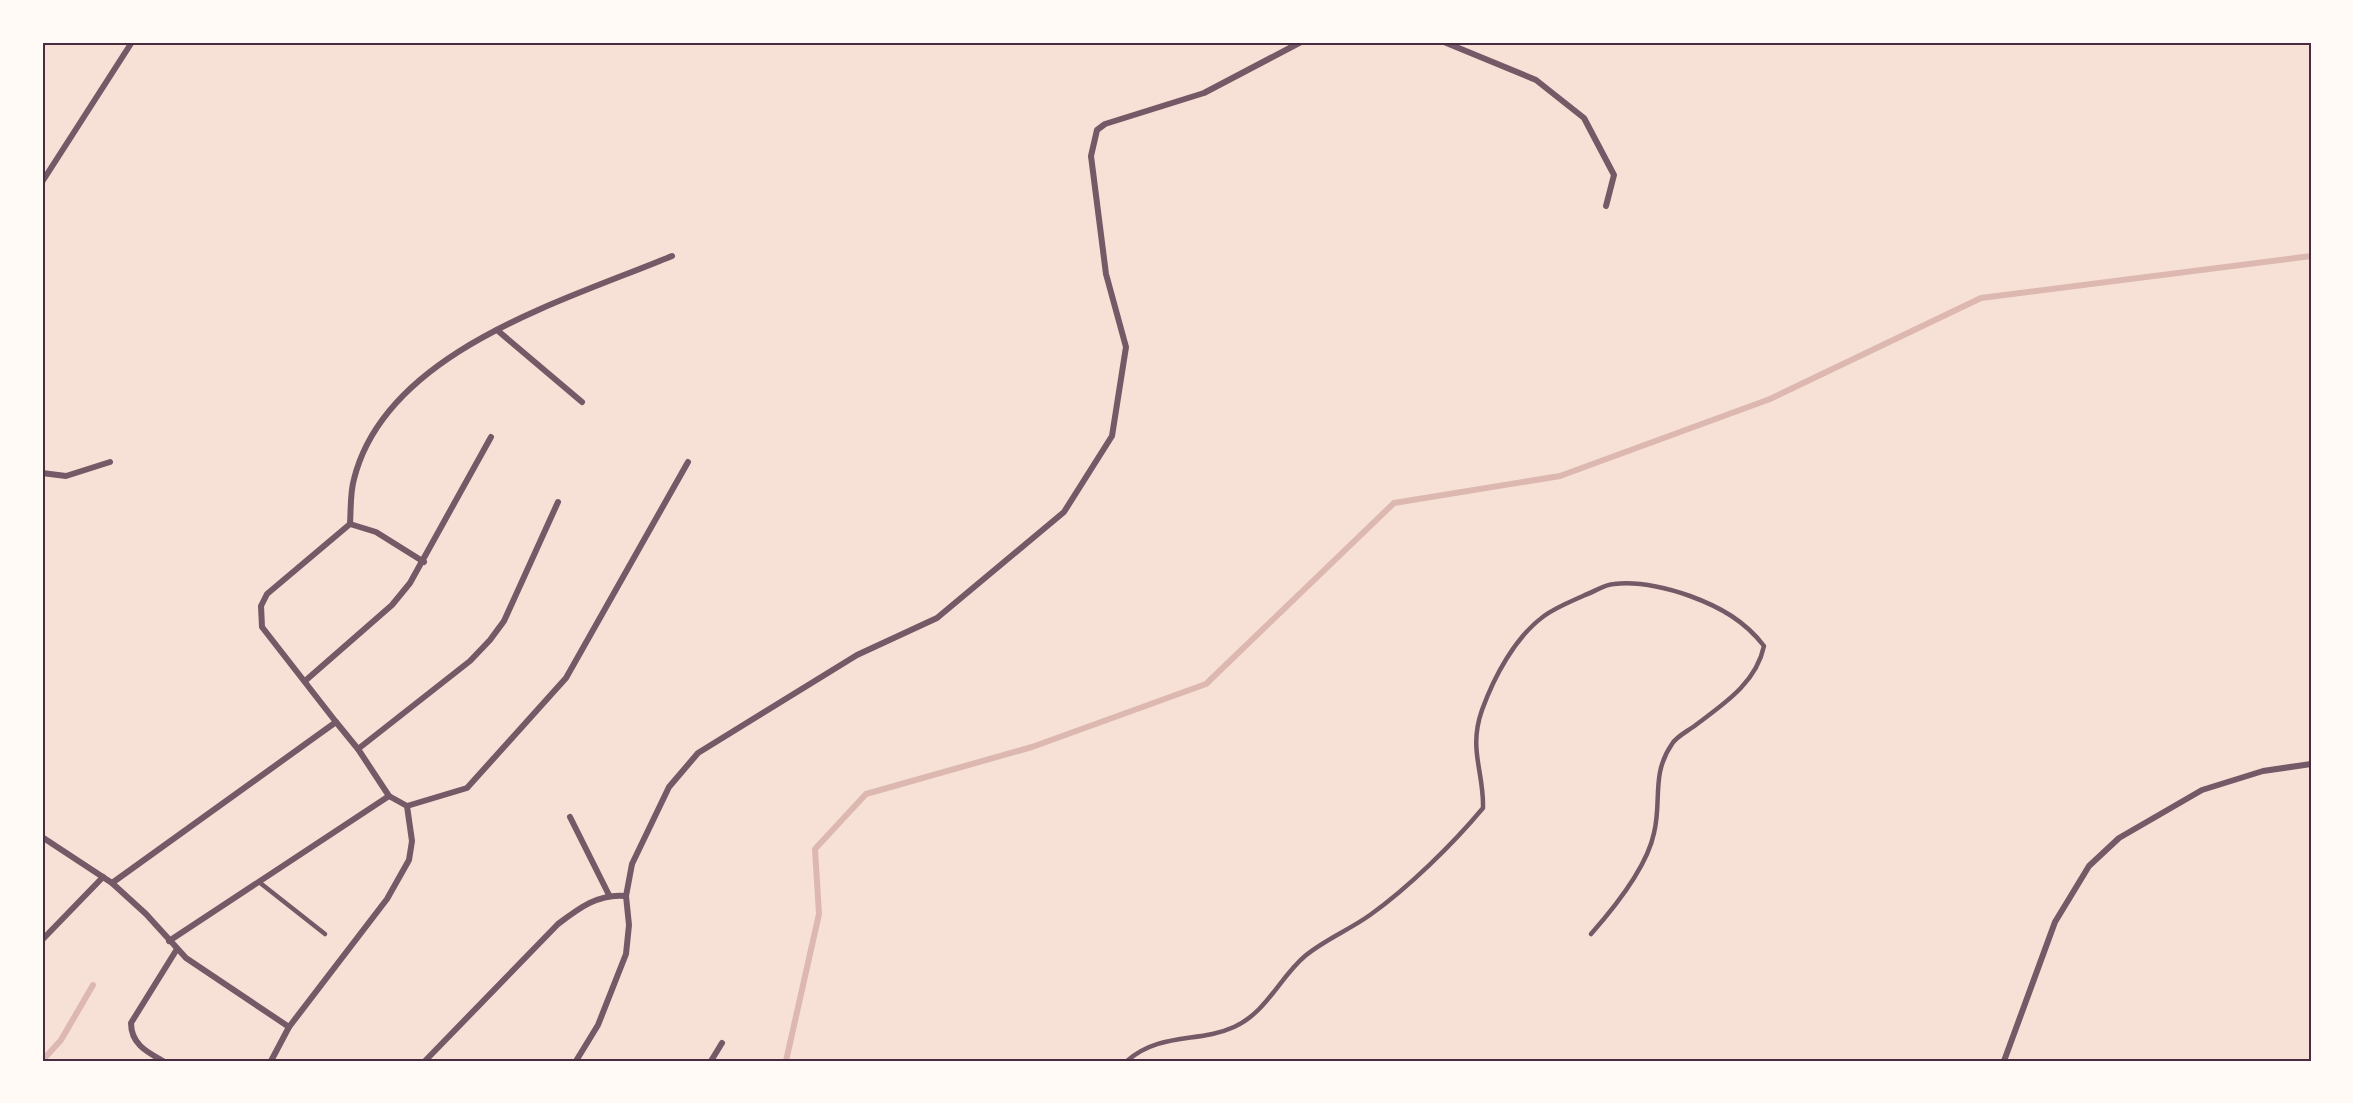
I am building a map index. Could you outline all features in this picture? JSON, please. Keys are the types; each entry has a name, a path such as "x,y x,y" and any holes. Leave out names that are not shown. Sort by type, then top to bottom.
{"street":[{"path":"42,182 132,42"},
{"path":"576,1061 598,1025 626,954 629,925 626,896 632,864 669,787 698,753 857,655 937,618 1064,512 1113,436 1126,347 1106,274 1091,156 1097,130 1105,124 1204,93 1300,42"},
{"path":"1444,42 1536,80 1584,118 1614,175 1606,206"},
{"path":"672,256 497,330 464,347 421,378 390,408 360,461 353,480 350,524 267,594 261,606 262,627 358,749 389,796 407,806 467,788 566,678 688,462"},
{"path":"497,330 582,402"},
{"path":"305,681 392,604 424,562 491,437"},
{"path":"42,472 66,476 110,462"},
{"path":"358,749 470,661 490,640 504,621 558,502"},
{"path":"350,524 376,532 424,562"},
{"path":"112,883 336,722"},
{"path":"2004,1061 2055,922 2089,866 2120,838 2202,790 2263,771 2311,764"},
{"path":"169,941 389,796"},
{"path":"271,1061 289,1027 387,898 409,860 412,841 407,806"},
{"path":"570,818 609,894"},
{"path":"42,837 112,883 147,914 186,958 289,1027"},
{"path":"42,940 103,877"},
{"path":"425,1061 558,924 576,911 609,894 626,896"},
{"path":"163,1061 145,1052 131,1034 131,1023 177,950"},
{"path":"711,1061 722,1043"}],"lane":[{"path":"1127,1061 1151,1046 1235,1026 1260,1009 1302,958 1319,945 1371,915 1415,876 1483,808 1483,786 1476,767 1475,747 1482,711 1504,662 1544,615 1613,584 1650,585 1679,592 1718,608 1752,630 1764,646 1761,662 1742,688 1673,742 1663,759 1656,784 1654,834 1624,891 1591,934"},
{"path":"259,882 325,934"}],"waterway":[{"path":"42,45 45,42"},
{"path":"786,1061 819,914 815,849 866,794 1032,747 1206,684 1394,503 1560,476 1770,399 1981,298 2311,256"},
{"path":"42,1061 61,1040 93,985"}]}
